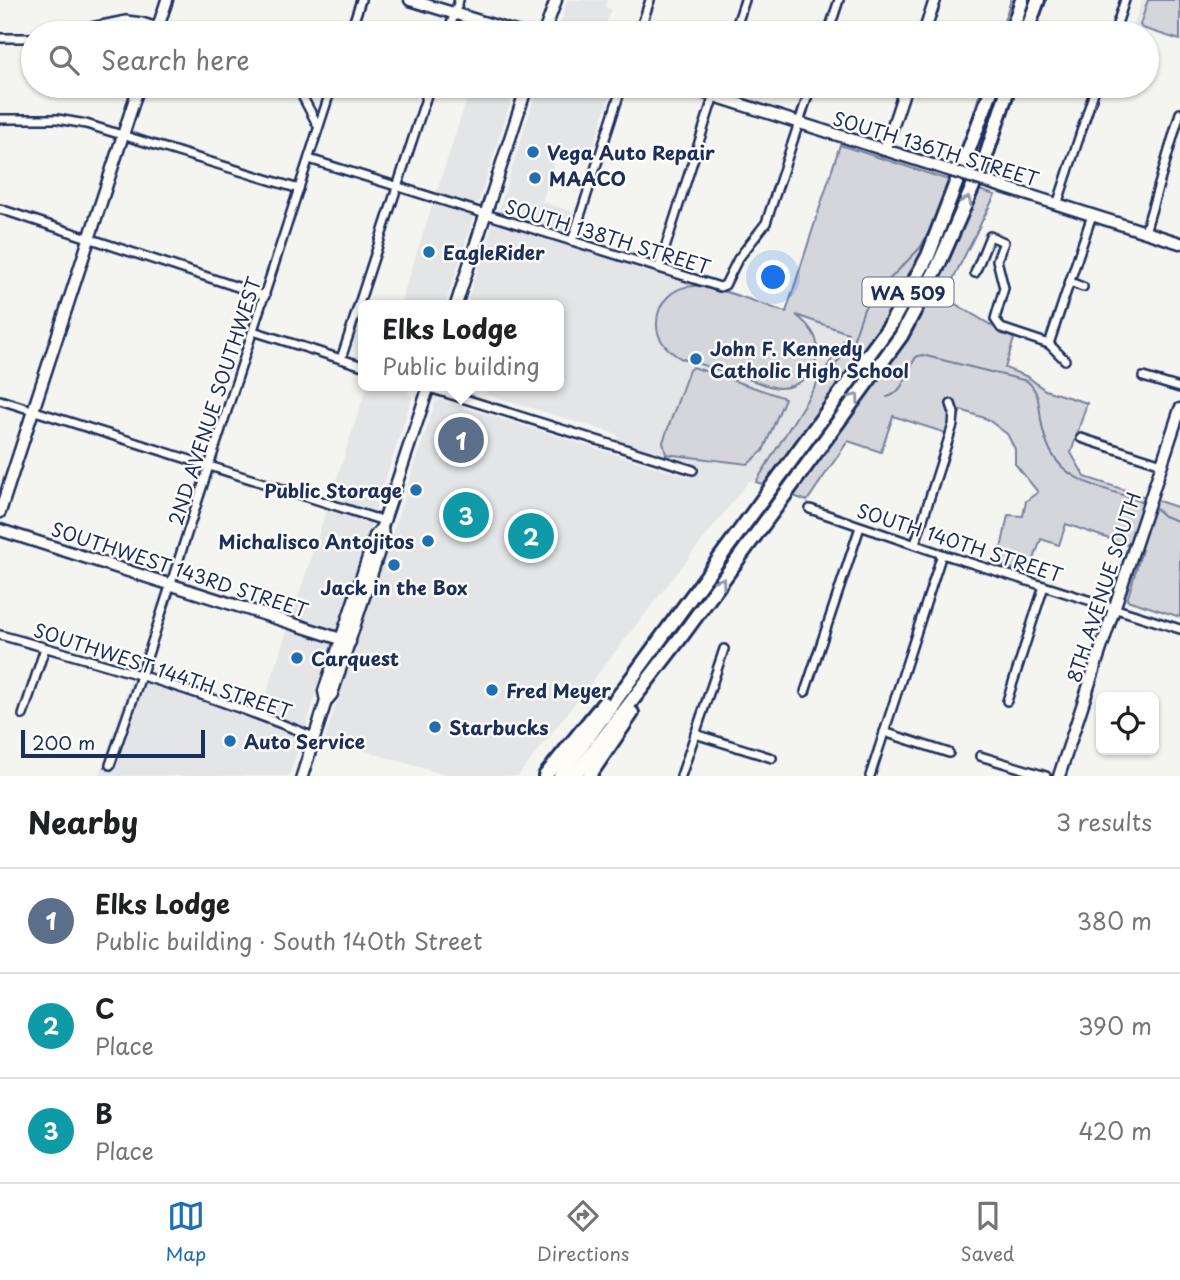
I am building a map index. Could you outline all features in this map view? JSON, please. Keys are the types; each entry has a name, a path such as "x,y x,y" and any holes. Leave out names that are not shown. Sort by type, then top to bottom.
{"highway":[{"path":"1015,21 1023,0"},
{"path":"1031,21 1038,0"},
{"name":"WA 509","path":"560,776 889,327 928,256 988,98"},
{"name":"WA 509","path":"573,776 681,637 901,336 944,254 985,159 1005,98"},
{"path":"545,776 693,595"},
{"path":"589,776 681,637"}],"street":[{"path":"160,21 167,0"},
{"path":"354,21 361,0"},
{"path":"410,0 478,21"},
{"path":"452,21 459,0"},
{"path":"548,21 556,0"},
{"path":"643,21 650,0"},
{"path":"738,21 745,0"},
{"path":"832,21 839,0"},
{"path":"928,21 935,0"},
{"path":"1118,21 1125,0"},
{"path":"0,38 21,38"},
{"path":"0,512 134,98"},
{"path":"303,98 319,127"},
{"name":"2ND AVENUE SOUTHWEST","path":"110,765 328,98"},
{"path":"360,300 426,98"},
{"path":"458,300 523,98"},
{"path":"572,241 618,98"},
{"path":"659,267 714,98"},
{"name":"SOUTH 136TH STREET","path":"734,98 799,124 1180,243"},
{"path":"799,124 807,98"},
{"path":"885,150 902,98"},
{"path":"1057,205 1092,98"},
{"path":"1145,232 1180,113"},
{"path":"0,119 74,121 299,189"},
{"name":"SOUTH 138TH STREET","path":"309,159 720,287 725,285 738,259 766,223 799,124"},
{"path":"0,209 265,296"},
{"path":"1049,344 1092,215"},
{"path":"975,273 990,236 1004,242 997,260 1004,288 995,319 1001,328 1049,344 1065,360"},
{"path":"1069,282 1083,287"},
{"path":"341,359 358,307"},
{"path":"253,331 358,364"},
{"path":"1143,377 1180,387"},
{"path":"302,776 326,701 324,691 346,641 375,536 383,524 425,391"},
{"path":"443,391 692,470"},
{"path":"0,400 383,524"},
{"path":"915,544 953,425 954,412 951,404"},
{"name":"8TH AVENUE SOUTH","path":"1059,776 1180,409"},
{"path":"1082,438 1162,464"},
{"name":"SOUTH 140TH STREET","path":"810,509 1180,629"},
{"path":"805,692 860,527"},
{"name":"SOUTHWEST 143RD STREET","path":"0,530 346,641"},
{"path":"870,776 942,554"},
{"path":"1007,701 1044,586"},
{"name":"SOUTHWEST 144TH STREET","path":"0,635 262,715 314,737"},
{"path":"23,715 45,648"},
{"path":"681,776 724,649"},
{"path":"884,732 949,753"},
{"path":"695,733 772,758"},
{"path":"980,756 1046,776"}],"shaded area":[{"path":"567,0 607,0 605,7 611,9 607,21 561,21"},
{"path":"1142,0 1180,0 1180,42 1159,35 1159,21 1135,21"},
{"path":"1148,0 1180,0 1180,40 1159,33 1159,21 1141,21"},
{"path":"467,98 512,98 447,300 402,300"},
{"path":"534,98 609,98 589,160 558,151 542,202 573,212 566,233 498,212"},
{"path":"840,145 995,195 944,297 1014,339 1005,368 1028,377 1045,390 1087,403 1071,453 1085,477 1180,508 1180,617 1127,600 1142,550 1066,524 1059,545 1041,539 1029,574 998,564 1008,515 1023,516 1026,501 1038,492 1015,464 1015,449 1007,434 987,419 961,410 952,435 893,416 881,452 848,441 807,501 756,482 848,333 796,315 815,337 816,362 809,374 799,383 779,388 680,358 660,339 657,329 658,315 668,296 688,286 728,292 786,312"},
{"path":"493,222 849,333 756,482 749,481 518,776 449,776 325,739 435,403 441,400 688,477 693,463 620,441 616,434 485,394 486,391 564,391 564,300 468,300"},
{"path":"693,367 785,398 763,451 748,464 666,454 663,442 689,370"},
{"path":"365,391 408,391 412,397 306,726 302,727 261,710"},
{"path":"131,679 266,719 278,728 300,736 302,738 289,776 99,776"}],"waterway":[{"path":"1004,21 1011,0"},
{"path":"962,152 978,98"},
{"path":"836,384 833,379 836,364 853,341 864,309 874,295 920,248 935,221"},
{"path":"887,397 897,391 916,357 922,355 1027,381 1038,399 1046,441 1064,469 1091,484 1142,502"},
{"path":"1156,509 1164,516 1180,522"}],"place":[{"name":"Vega Auto Repair","path":"533,152"},
{"name":"MAACO","path":"535,178"},
{"name":"EagleRider","path":"429,252"},
{"name":"John F. Kennedy Catholic High School","path":"696,359"},
{"name":"Elks Lodge","path":"461,440"},
{"name":"Public Storage","path":"416,490"},
{"name":"B","path":"466,515"},
{"name":"C","path":"531,536"},
{"name":"Michalisco Antojitos","path":"428,541"},
{"name":"Jack in the Box","path":"394,565"},
{"name":"Carquest","path":"297,658"},
{"name":"Fred Meyer","path":"492,690"},
{"name":"Starbucks","path":"435,727"},
{"name":"Auto Service","path":"230,741"}]}
